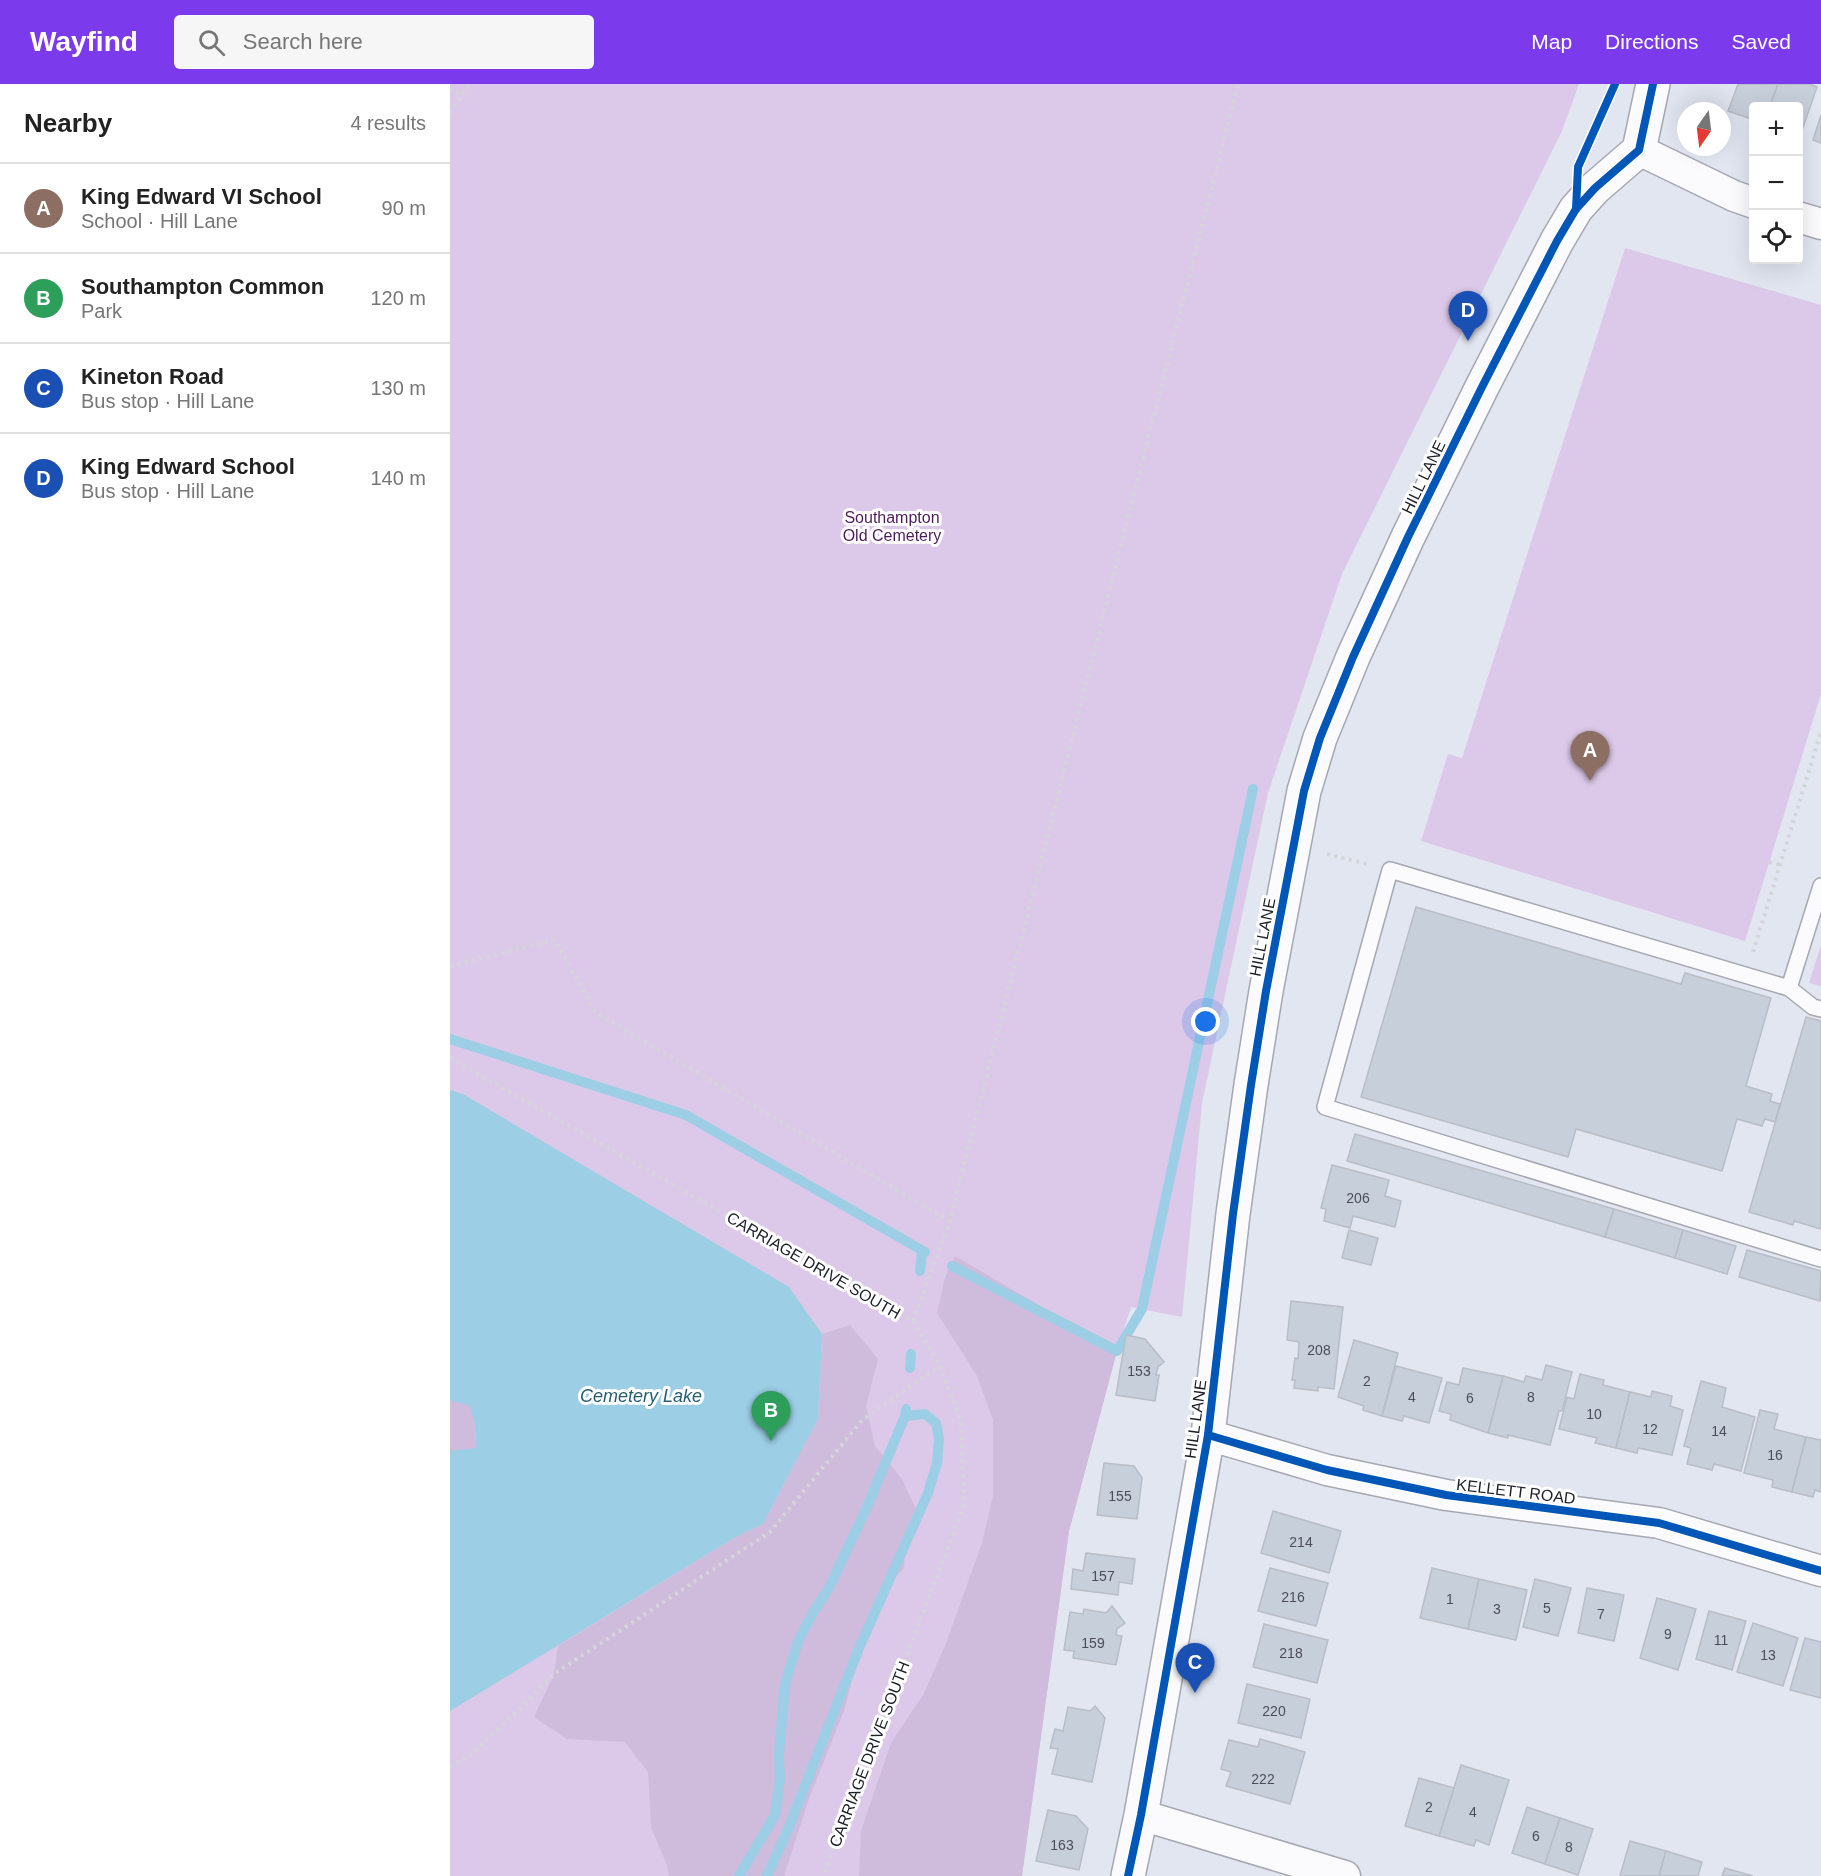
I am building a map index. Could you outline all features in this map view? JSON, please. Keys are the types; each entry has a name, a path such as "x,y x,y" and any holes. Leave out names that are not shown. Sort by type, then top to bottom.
{"street":[{"path":"1653,84 1639,150 1734,196 1749,200"},
{"name":"HILL LANE","path":"1128,1876 1141,1815 1208,1435 1233,1214 1251,1085 1266,991 1304,791 1320,738 1336,698 1408,537 1557,241 1576,209 1595,188 1639,150"},
{"path":"1803,219 1821,224"},
{"name":"KELLETT ROAD","path":"1208,1435 1327,1470 1446,1495 1659,1523 1821,1571"},
{"path":"1141,1815 1345,1876"}],"lane":[{"path":"1821,1009 1813,1007 1789,988 1390,870 1325,1107 1821,1259"},
{"path":"1789,988 1821,886"}],"path":[{"path":"450,113 468,84"},
{"path":"913,1321 950,1221 1238,84"},
{"path":"450,88 462,95"},
{"path":"1742,974 1756,945 1821,732"},
{"path":"1293,846 1390,870"},
{"path":"1769,862 1781,865"},
{"path":"450,966 555,940 596,1013 950,1221"},
{"path":"450,1767 469,1756 554,1674 770,1532 862,1420 940,1366"}],"green space":[{"name":"Southampton Old Cemetery","path":"450,84 1579,84 1562,131 1342,574 1268,793 1202,1103 1182,1317 1131,1307 1117,1351 1069,1531 1022,1876 450,1876"},
{"path":"1625,248 1821,305 1821,694 1745,941 1421,841 1448,754 1462,758"},
{"path":"1821,945 1821,986 1809,983"}],"shaded area":[{"path":"955,1256 1117,1351 1069,1531 1022,1876 859,1876 861,1831 891,1743 923,1695 945,1646 982,1543 993,1496 993,1420 977,1376 937,1313 945,1278"},
{"path":"850,1325 878,1359 866,1406 875,1446 902,1479 917,1511 905,1548 904,1568 887,1586 860,1647 845,1708 809,1799 784,1876 669,1876 667,1865 651,1827 648,1772 625,1742 567,1739 534,1717 554,1674 558,1646 734,1538 763,1524 818,1419 822,1334"},
{"path":"450,1400 470,1405 475,1424 476,1449 450,1451"}],"water":[{"name":"Cemetery Lake","path":"450,1090 463,1094 789,1287 822,1334 818,1419 763,1524 734,1538 450,1711 450,1451 476,1448 475,1424 470,1406 450,1400"}],"building":[{"path":"1738,84 1778,84 1771,102 1749,102 1749,118 1731,112 1731,103"},
{"path":"1778,84 1810,84 1817,87 1803,127 1803,102 1771,102"},
{"path":"1821,115 1821,143 1813,140"},
{"path":"1416,907 1681,984 1685,973 1771,998 1746,1086 1772,1094 1770,1101 1780,1104 1775,1122 1765,1119 1762,1126 1737,1119 1722,1171 1576,1129 1568,1157 1361,1097"},
{"path":"1806,1017 1821,1021 1821,1229 1794,1221 1793,1225 1749,1212"},
{"path":"1355,1134 1614,1209 1605,1237 1347,1161"},
{"path":"1332,1165 1389,1180 1385,1196 1401,1201 1395,1227 1353,1216 1350,1228 1324,1221 1326,1209 1321,1208"},
{"path":"1614,1209 1683,1230 1675,1258 1605,1237"},
{"path":"1349,1230 1378,1238 1371,1265 1342,1258"},
{"path":"1683,1230 1736,1246 1727,1274 1675,1258"},
{"path":"1747,1250 1821,1271 1820,1301 1739,1277"},
{"path":"1291,1301 1343,1307 1334,1389 1318,1387 1318,1391 1294,1388 1295,1380 1292,1380 1295,1358 1298,1359 1299,1342 1287,1340"},
{"path":"1126,1335 1145,1339 1164,1362 1158,1367 1156,1375 1159,1375 1155,1401 1116,1395"},
{"path":"1354,1340 1398,1353 1382,1416 1363,1410 1364,1406 1338,1397"},
{"path":"1546,1365 1572,1372 1550,1445 1508,1435 1508,1438 1488,1433 1503,1376 1524,1382 1526,1376 1542,1380"},
{"path":"1396,1366 1442,1378 1429,1423 1404,1416 1402,1421 1382,1416"},
{"path":"1463,1368 1503,1376 1488,1433 1450,1420 1451,1414 1439,1411 1447,1382 1459,1385"},
{"path":"1580,1374 1604,1380 1603,1385 1630,1392 1616,1448 1595,1443 1597,1438 1559,1429 1567,1397 1574,1399"},
{"path":"1701,1381 1726,1388 1722,1407 1755,1417 1741,1471 1714,1464 1712,1470 1687,1464 1691,1448 1684,1446"},
{"path":"1652,1391 1672,1396 1670,1406 1683,1410 1672,1455 1638,1448 1637,1453 1616,1448 1630,1392 1651,1397"},
{"path":"1760,1410 1778,1414 1774,1429 1806,1437 1792,1492 1772,1487 1773,1480 1744,1473"},
{"path":"1806,1437 1821,1440 1821,1492 1815,1490 1813,1497 1792,1492"},
{"path":"1104,1463 1134,1466 1142,1478 1137,1519 1097,1515"},
{"path":"1273,1511 1341,1531 1329,1573 1261,1553"},
{"path":"1086,1553 1135,1559 1132,1584 1119,1582 1118,1595 1071,1589 1073,1569 1083,1571"},
{"path":"1270,1568 1328,1583 1316,1626 1258,1611"},
{"path":"1432,1568 1479,1579 1468,1629 1420,1618"},
{"path":"1479,1579 1527,1590 1516,1640 1468,1629"},
{"path":"1535,1579 1571,1588 1558,1636 1523,1627"},
{"path":"1587,1588 1624,1595 1614,1641 1578,1633"},
{"path":"1657,1598 1696,1609 1678,1670 1640,1658"},
{"path":"1112,1606 1125,1623 1117,1629 1116,1635 1122,1636 1116,1665 1073,1658 1074,1651 1064,1650 1070,1612 1083,1614 1084,1609 1106,1613"},
{"path":"1709,1611 1746,1621 1732,1670 1696,1659"},
{"path":"1753,1623 1798,1638 1783,1686 1737,1672"},
{"path":"1264,1624 1328,1640 1317,1683 1253,1667"},
{"path":"1805,1638 1821,1642 1821,1698 1790,1690"},
{"path":"1247,1684 1310,1699 1301,1738 1238,1723"},
{"path":"1095,1706 1105,1718 1092,1782 1052,1774 1058,1749 1050,1748 1055,1729 1063,1731 1068,1707 1090,1711"},
{"path":"1260,1739 1305,1752 1290,1804 1226,1786 1231,1772 1221,1769 1229,1740 1258,1747"},
{"path":"1461,1765 1509,1780 1489,1845 1476,1840 1474,1846 1439,1836"},
{"path":"1419,1778 1454,1788 1439,1836 1405,1826"},
{"path":"1527,1807 1560,1818 1545,1864 1512,1853"},
{"path":"1048,1810 1076,1816 1088,1829 1079,1870 1036,1861"},
{"path":"1560,1818 1593,1829 1578,1875 1545,1864"},
{"path":"1630,1841 1666,1851 1659,1876 1620,1876"},
{"path":"1666,1851 1702,1862 1698,1876 1659,1876"},
{"path":"1725,1868 1753,1876 1722,1876"}],"waterway":[{"path":"952,1266 1117,1351 1142,1309 1253,789"},
{"path":"450,1039 686,1115 925,1252"},
{"path":"920,1271 922,1251"},
{"path":"910,1368 911,1354"},
{"path":"767,1876 787,1832 860,1646 928,1493 937,1463 939,1438 936,1423 925,1414 905,1416 906,1409"},
{"path":"739,1876 775,1815 780,1778 779,1754 785,1684 799,1639 829,1588 867,1507 905,1416"}],"cycle path":[{"path":"1576,209 1578,167 1615,84"},
{"path":"1128,1876 1141,1815 1208,1435 1233,1214 1251,1085 1266,991 1304,791 1320,738 1353,657 1408,537 1482,387 1557,241 1576,209 1595,188 1639,150 1653,84"},
{"path":"1208,1435 1327,1470 1446,1495 1659,1523 1821,1571"}],"place":[{"name":"King Edward School","path":"1468,341"},
{"name":"King Edward VI School","path":"1590,781"},
{"name":"Southampton Common","path":"771,1441"},
{"name":"Kineton Road","path":"1195,1693"}]}
